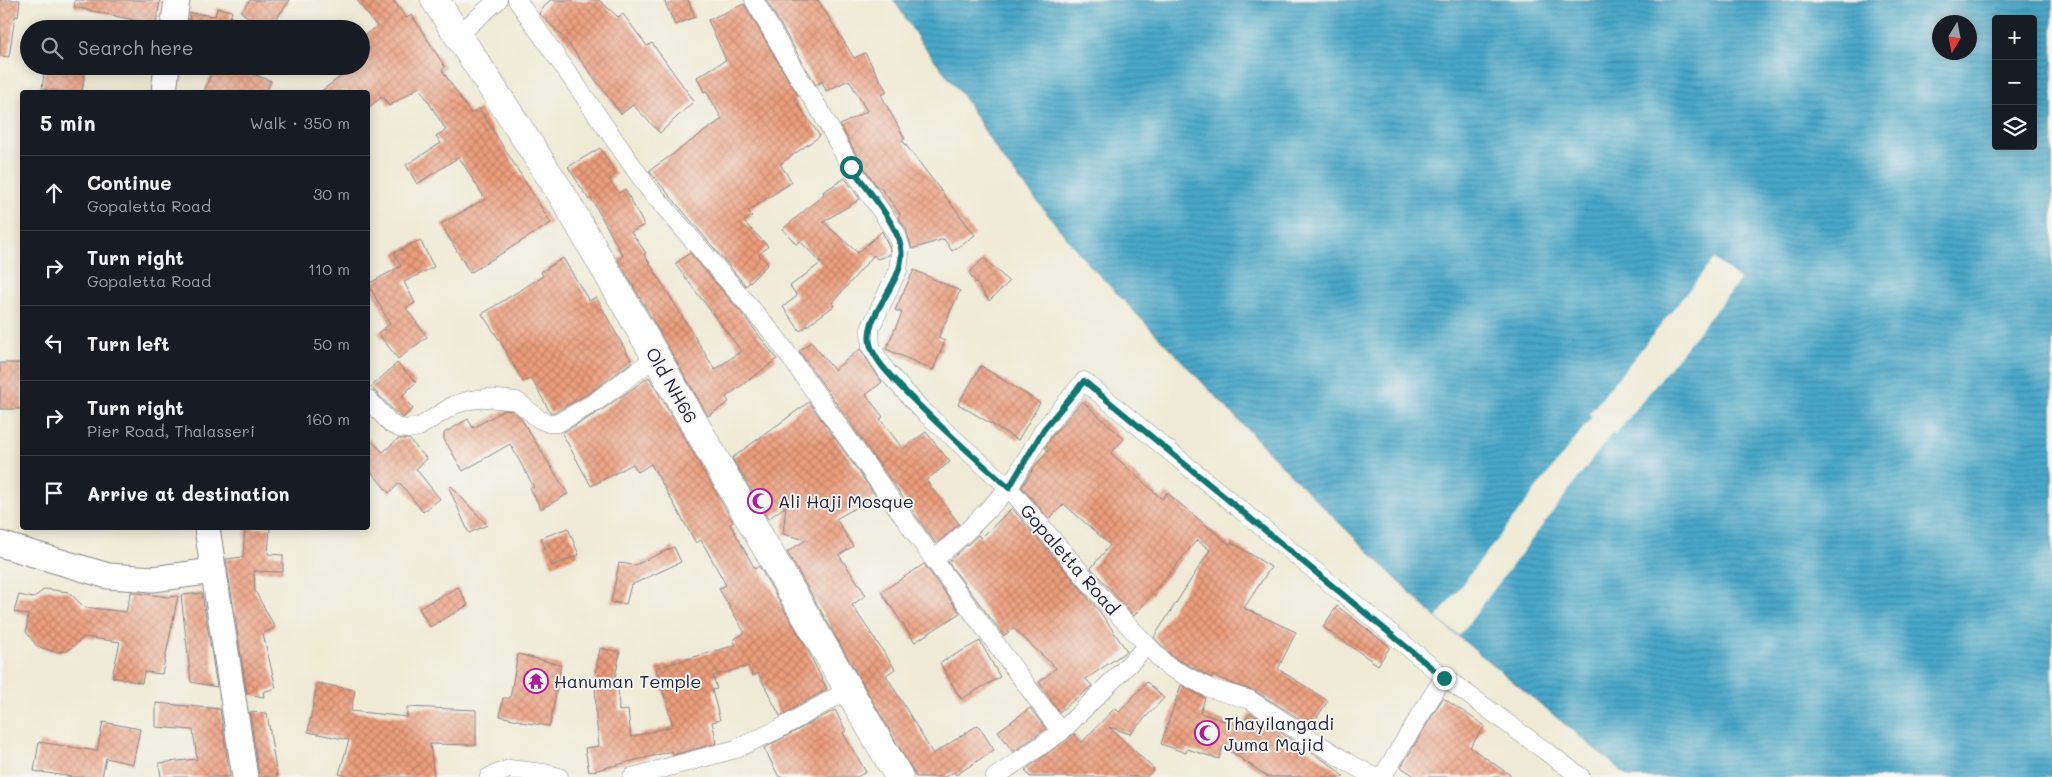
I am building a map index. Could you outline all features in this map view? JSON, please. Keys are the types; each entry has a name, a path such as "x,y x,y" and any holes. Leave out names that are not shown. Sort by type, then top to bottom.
{"main road":[{"name":"Old NH66","path":"435,0 560,193 898,777"}],"street":[{"path":"174,20 177,0"},
{"path":"458,35 498,0"},
{"path":"517,0 648,188 775,336 934,560 1062,732"},
{"name":"Gopaletta Road","path":"754,0 821,112 851,167 896,233 901,248 898,270 870,329 871,347 887,372 923,411 1009,488 1106,602 1167,666 1208,688 1250,700 1347,762 1375,777"},
{"path":"164,90 166,75"},
{"path":"370,401 391,424 399,428 412,429 419,427 454,405 470,400 487,398 517,401 539,419 548,423 558,423 597,401 656,357"},
{"path":"934,560 968,530 1009,488 1044,429 1084,381 1444,678 1581,777"},
{"path":"207,530 245,777"},
{"path":"0,544 108,576 153,580 214,571"},
{"path":"996,777 1062,732 1147,646"},
{"path":"1382,777 1444,678"},
{"path":"632,777 736,749 779,729 848,690"},
{"path":"489,777 509,769 560,777"}],"water":[{"path":"894,0 2052,0 2052,777 1629,777 1436,618 1298,482 1083,258 1000,155 963,96 920,41"}],"pier":[{"path":"1714,259 1740,280 1615,435 1612,433 1459,636 1436,618 1592,417 1589,414"}],"building":[{"path":"0,0 20,0 18,17 15,16 9,57 0,56"},
{"path":"75,0 160,0 157,20 133,20 74,7"},
{"path":"250,0 290,0 276,20 252,20 241,12"},
{"path":"357,0 393,0 406,18 412,15 445,67 442,70 471,114 479,108 551,223 470,273 441,224 485,199 459,157 417,184 406,165 441,143 436,136 446,130 419,87 389,106 383,96 370,106 370,90 323,90 343,75 370,75 370,31 377,27"},
{"path":"550,0 599,0 618,17 623,14 647,46 652,43 694,101 660,133 633,105 621,114 565,39 539,13"},
{"path":"664,0 688,0 695,17 675,25"},
{"path":"766,0 818,0 854,58 865,53 887,92 881,95 905,139 902,140 975,235 952,251 944,239 912,249 906,229 898,217 900,214 880,187 878,188 861,163 840,125 867,111 849,80 826,91 822,81 816,85"},
{"path":"744,4 798,96 794,99 820,136 780,164 792,182 748,211 752,216 744,222 768,246 759,255 768,264 746,286 649,171 722,119 706,91 704,92 697,77 726,60 708,20"},
{"path":"217,8 232,11 230,18 237,20 189,20 190,13 215,16"},
{"path":"44,75 85,75 82,90 42,89"},
{"path":"211,75 256,75 271,81 267,90 205,90"},
{"path":"600,148 616,174 609,180 619,193 625,189 644,225 631,232 646,253 644,254 715,370 741,351 675,264 690,253 744,316 777,359 726,397 729,402 708,416 618,260 623,256 591,198 589,200 568,167"},
{"path":"845,178 860,199 823,222 858,253 882,231 890,249 889,255 877,259 874,255 832,303 834,306 800,331 783,307 797,296 790,286 821,263 800,241 796,244 783,229 824,194 823,192"},
{"path":"420,240 434,267 404,282 415,303 406,308 427,337 398,359 378,333 390,324 370,288 370,283 401,266 394,253"},
{"path":"563,258 589,301 596,297 632,362 591,392 555,412 550,412 531,378 523,382 482,314 543,276 541,272"},
{"path":"984,258 1009,282 989,301 969,273"},
{"path":"914,270 960,291 938,338 945,341 933,370 886,349 902,313 895,310"},
{"path":"811,342 834,370 860,349 882,382 866,395 883,417 880,419 903,449 926,432 950,462 926,480 959,524 936,544 799,351"},
{"path":"0,363 20,363 20,409 0,409"},
{"path":"397,363 416,382 402,396 413,409 403,418 371,387"},
{"path":"981,366 1040,403 1018,440 958,404"},
{"path":"649,377 733,522 730,524 755,569 759,566 807,649 827,689 780,716 758,673 753,676 748,666 713,676 717,689 712,690 720,720 712,722 717,743 673,755 672,751 589,772 585,748 599,746 595,675 600,648 620,652 614,683 618,683 619,711 628,710 631,737 673,726 656,668 736,645 733,640 745,633 719,589 726,585 701,540 696,543 651,464 638,472 633,464 591,486 562,433 602,410"},
{"path":"1082,401 1124,439 1111,453 1162,499 1167,493 1230,545 1231,542 1271,567 1244,608 1296,632 1278,669 1328,701 1311,726 1255,691 1232,684 1213,675 1212,678 1173,657 1154,637 1210,550 1197,540 1134,616 1091,568 1110,545 1064,504 1049,519 1022,487 1035,466 1048,451 1045,448 1053,435"},
{"path":"809,402 876,496 836,519 853,546 839,555 866,595 852,605 895,669 886,675 933,754 978,725 994,750 956,775 954,772 945,777 916,777 787,552 806,540 783,534 786,506 768,519 732,458"},
{"path":"504,410 513,411 520,417 568,494 541,509 530,488 534,487 510,444 463,471 444,439 444,433 468,419 473,428"},
{"path":"398,439 409,439 427,459 416,469 440,499 423,512 400,483 389,493 370,470 370,440 383,452"},
{"path":"451,486 487,525 469,533 449,488"},
{"path":"1012,508 1100,612 1127,651 1086,679 1092,686 1059,712 1039,682 1056,668 1013,628 1004,636 948,562 978,535 981,538"},
{"path":"568,528 579,555 552,566 541,538"},
{"path":"245,530 270,530 268,554 283,555 283,572 254,571 255,591 275,627 263,634 276,688 263,692 264,697 247,694 226,559 243,557"},
{"path":"674,547 681,562 631,585 626,604 611,602 619,563 635,565"},
{"path":"924,564 960,613 915,642 881,592"},
{"path":"458,587 468,605 430,627 419,608"},
{"path":"45,589 69,592 84,607 126,612 131,592 168,597 178,596 162,674 144,672 142,683 112,677 120,642 84,637 67,651 55,652 37,646 26,632 28,615 14,612 19,595 33,598"},
{"path":"202,593 217,687 191,682 181,595"},
{"path":"1337,606 1390,647 1378,665 1323,627"},
{"path":"980,641 1000,677 961,699 940,663"},
{"name":"Hanuman Temple","path":"518,654 561,665 550,726 521,722 500,716 503,698 510,698"},
{"path":"1147,682 1164,698 1130,734 1109,727 1154,769 1147,777 1030,777 1025,770 1074,734 1081,743 1115,708 1119,712"},
{"path":"317,683 355,690 351,711 407,717 407,707 476,710 476,745 430,744 434,777 349,777 339,774 349,740 308,732"},
{"path":"1181,685 1205,698 1200,713 1241,726 1250,713 1331,765 1344,777 1268,777 1223,746 1219,759 1187,749 1186,753 1161,744"},
{"path":"1443,698 1485,726 1470,747 1513,777 1416,777 1401,767"},
{"path":"156,703 220,709 230,777 161,777 159,763 197,759 193,730 156,727"},
{"path":"1030,708 1046,729 1013,752 998,731"},
{"path":"835,710 846,731 843,733 866,772 857,777 779,777 764,748"},
{"path":"250,712 267,713 277,777 259,777"},
{"path":"103,722 140,729 133,764 106,758 102,777 73,777 34,771 39,742 97,751"}],"place":[{"name":"Ali Haji Mosque","path":"760,501"},
{"name":"Hanuman Temple","path":"536,681"},
{"name":"Thayilangadi Juma Majid","path":"1207,733"}],"route":[{"path":"851,167 892,226 901,248 901,256 894,281 872,322 869,338 871,347 887,372 923,411 1009,488 1044,429 1084,381 1444,678"}]}
